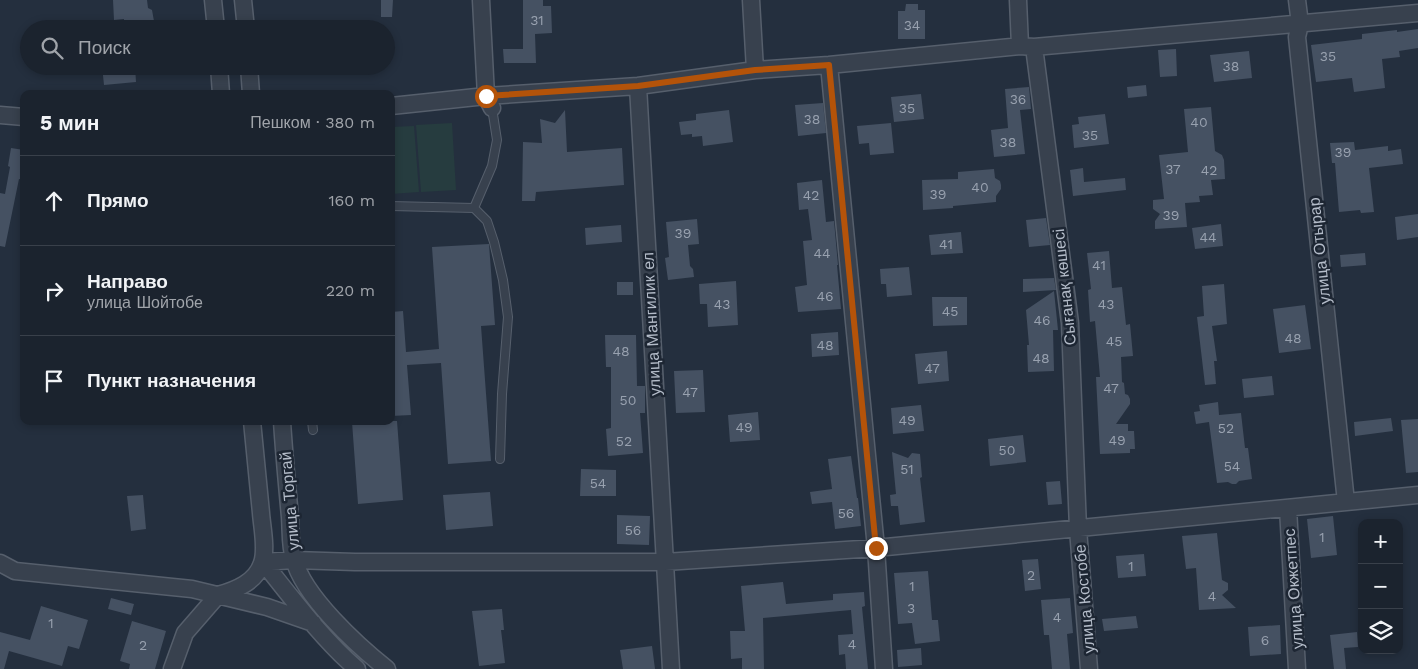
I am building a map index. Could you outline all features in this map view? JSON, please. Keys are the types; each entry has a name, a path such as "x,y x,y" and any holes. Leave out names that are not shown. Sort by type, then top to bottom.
{"street":[{"path":"213,0 215,20"},
{"path":"243,0 245,20"},
{"path":"480,0 489,102"},
{"path":"751,0 755,70"},
{"name":"Сығанақ көшесі","path":"1018,0 1027,46 1070,324 1078,529"},
{"name":"улица Отырар","path":"1297,0 1300,24 1297,37 1346,502"},
{"path":"395,106 489,102 638,86 755,70 1418,13"},
{"path":"829,65 876,548 884,669"},
{"path":"220,75 221,90"},
{"path":"250,75 251,90"},
{"name":"улица Мангилик ел","path":"638,86 671,669"},
{"path":"0,115 20,117"},
{"name":"улица Торгай","path":"252,425 264,541 263,562 294,560 282,425"},
{"path":"387,669 343,629 317,602 304,582 294,560 355,562 665,562 876,548 1418,495"},
{"name":"улица Окжетпес","path":"1288,508 1298,669"},
{"name":"улица Костобе","path":"1078,529 1089,669"},
{"path":"172,669 185,633 218,595 246,584 256,574 263,562 313,623 357,669"},
{"path":"0,563 7,574 192,590 267,607 313,623"}],"lane":[{"path":"474,208 492,166 497,140 489,102"},
{"path":"395,206 474,208 486,221 494,242 503,280 508,317 502,394 500,459"}],"green space":[{"path":"452,123 456,190 421,192 416,125"},
{"path":"414,126 419,192 395,194 395,127"}],"building":[{"path":"113,0 147,0 148,8 152,10 154,20 124,19 114,20"},
{"path":"381,0 393,0 392,17 381,17"},
{"path":"523,0 543,0 543,6 551,6 552,33 535,34 536,63 504,63 503,49 523,49"},
{"path":"906,4 918,4 918,10 925,10 925,39 898,39 898,11 905,11"},
{"path":"1418,29 1418,48 1399,51 1400,57 1382,59 1385,88 1354,92 1352,78 1316,82 1311,45 1362,39 1362,34"},
{"path":"1176,49 1177,76 1160,77 1158,50"},
{"path":"1249,51 1252,78 1214,82 1210,55"},
{"path":"103,75 136,75 136,82 104,85"},
{"path":"1146,85 1147,96 1128,98 1127,87"},
{"path":"1029,87 1031,109 1020,110 1025,154 994,157 991,130 1008,128 1005,89"},
{"path":"921,94 924,119 894,122 891,97"},
{"path":"823,103 826,133 798,136 795,105"},
{"path":"1211,107 1215,151 1222,155 1224,160 1225,179 1211,180 1213,195 1199,196 1200,202 1185,203 1187,227 1155,229 1155,221 1160,214 1153,209 1153,200 1164,199 1159,155 1188,152 1184,109"},
{"path":"565,110 567,152 622,148 624,185 536,192 535,201 522,201 523,142 542,143 540,119 555,123"},
{"path":"729,110 733,142 703,146 702,136 692,137 692,134 681,135 679,122 696,120 696,114"},
{"path":"1105,114 1109,144 1074,148 1072,125 1079,124 1078,117"},
{"path":"891,123 894,153 870,155 869,143 859,144 857,126"},
{"path":"1354,142 1355,150 1388,146 1388,151 1401,149 1403,164 1369,168 1374,212 1361,213 1360,210 1339,212 1335,163 1332,163 1330,143"},
{"path":"11,148 20,149 20,179 5,247 0,246 0,193 5,194 10,167 8,166"},
{"path":"1083,168 1084,182 1125,178 1126,190 1073,196 1070,170"},
{"path":"994,169 995,178 1000,181 1001,185 1001,189 996,196 996,202 923,210 922,180 958,179 958,172"},
{"path":"822,180 826,222 834,221 841,309 798,312 795,287 807,285 803,241 812,240 808,209 799,210 797,183"},
{"path":"1418,214 1418,237 1397,240 1395,217"},
{"path":"1046,218 1050,245 1029,247 1026,220"},
{"path":"697,219 699,244 688,245 690,266 693,269 694,277 668,280 665,258 669,257 666,222"},
{"path":"1221,224 1223,246 1195,249 1192,228"},
{"path":"621,225 622,242 586,245 585,228"},
{"path":"961,232 963,253 931,255 929,235"},
{"path":"489,244 495,325 481,326 491,461 448,464 441,363 407,365 411,415 395,416 395,312 403,311 406,352 439,349 432,247"},
{"path":"1109,251 1112,288 1122,287 1126,325 1130,324 1133,356 1121,357 1122,382 1124,383 1125,394 1130,399 1130,404 1116,424 1128,424 1128,431 1134,431 1135,449 1130,449 1130,453 1100,454 1096,377 1100,377 1095,321 1090,322 1088,290 1091,289 1087,253"},
{"path":"1365,253 1366,265 1341,267 1340,255"},
{"path":"909,267 912,295 887,297 886,284 881,284 880,269"},
{"path":"1054,278 1056,290 1023,292 1023,279"},
{"path":"736,281 738,325 708,327 707,304 700,304 699,284"},
{"path":"617,282 633,282 633,295 617,295"},
{"path":"1224,284 1227,324 1212,326 1217,361 1214,361 1216,384 1205,385 1197,317 1204,316 1202,286"},
{"path":"1054,291 1058,330 1053,330 1054,371 1028,372 1027,345 1029,345 1026,310"},
{"path":"932,297 967,297 967,325 933,326"},
{"path":"1305,305 1311,349 1279,353 1273,309"},
{"path":"838,332 839,355 812,357 811,334"},
{"path":"605,335 636,335 637,386 645,386 645,413 640,413 643,453 608,456 606,429 611,428 611,367 606,367"},
{"path":"947,351 949,381 918,384 915,354"},
{"path":"703,370 705,412 676,413 674,371"},
{"path":"1272,376 1274,395 1244,398 1242,379"},
{"path":"1218,402 1219,415 1241,413 1245,448 1248,448 1252,479 1239,481 1236,484 1228,482 1217,483 1209,422 1196,424 1194,412 1200,411 1199,405"},
{"path":"921,405 924,431 893,434 891,408"},
{"path":"758,412 760,440 730,442 728,415"},
{"path":"1391,418 1393,431 1355,436 1354,422"},
{"path":"1418,419 1418,472 1406,473 1401,420"},
{"path":"395,421 397,421 403,500 358,504 352,425 395,425"},
{"path":"1023,435 1026,462 990,466 988,439"},
{"path":"892,452 908,458 912,453 920,454 922,477 920,478 925,522 900,525 898,506 891,506 890,495 896,494"},
{"path":"851,456 861,526 835,529 832,502 812,504 810,492 832,489 828,459"},
{"path":"581,469 616,470 616,496 580,496"},
{"path":"1060,481 1062,504 1048,505 1046,482"},
{"path":"490,492 493,526 446,530 443,495"},
{"path":"143,495 146,529 131,531 127,496"},
{"path":"617,515 650,516 649,545 617,544"},
{"path":"1333,516 1337,555 1311,558 1307,519"},
{"path":"1217,533 1222,580 1228,583 1228,590 1222,595 1236,608 1199,610 1196,568 1186,569 1182,536"},
{"path":"1144,554 1146,576 1118,578 1116,556"},
{"path":"1038,559 1041,589 1025,591 1022,560"},
{"path":"928,571 932,620 938,620 940,641 915,644 912,623 898,624 894,573"},
{"path":"783,582 786,604 833,600 833,594 864,592 865,606 862,607 868,669 846,669 845,654 839,655 838,635 853,634 851,610 763,618 764,669 742,669 742,658 731,659 730,631 745,631 741,586"},
{"path":"111,598 134,604 131,615 108,609"},
{"path":"1070,598 1073,633 1067,634 1070,669 1052,669 1049,635 1044,635 1041,600"},
{"path":"41,606 88,620 79,649 68,646 62,666 9,651 4,669 0,669 0,632 30,640"},
{"path":"502,609 504,630 501,630 505,663 479,666 472,611"},
{"path":"1136,616 1138,628 1104,631 1102,619"},
{"path":"132,621 166,631 155,669 129,669 130,664 120,661"},
{"path":"1280,625 1281,654 1250,656 1248,627"},
{"path":"1357,632 1358,647 1344,648 1346,669 1334,669 1330,635"},
{"path":"652,646 655,669 623,669 620,650"},
{"path":"921,648 922,665 898,667 897,650"}],"route":[{"path":"486,96 638,86 755,70 829,65 876,548"}]}
